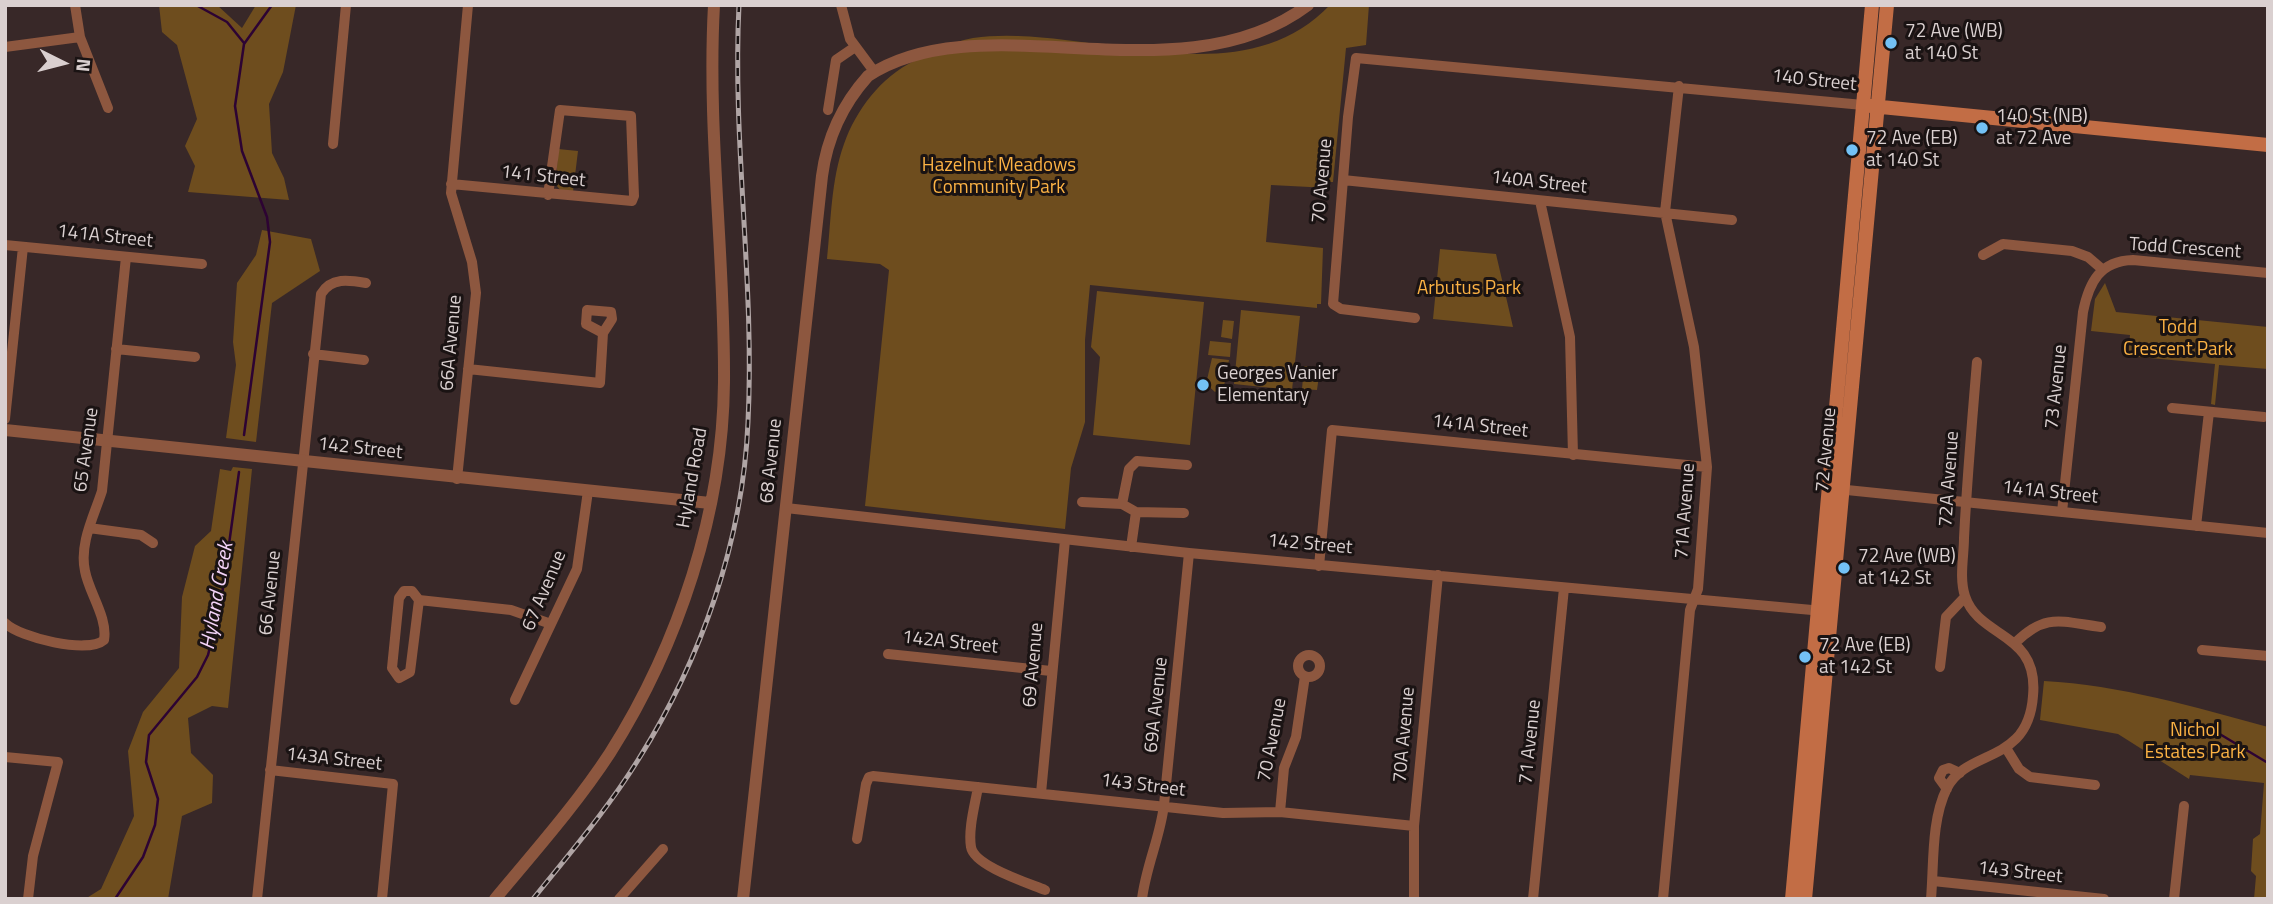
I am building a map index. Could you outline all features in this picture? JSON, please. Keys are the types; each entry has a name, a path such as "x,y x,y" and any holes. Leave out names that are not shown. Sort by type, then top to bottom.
{"main road":[{"name":"72 Avenue","path":"1836,489 1872,5"},
{"name":"72 Avenue","path":"1805,899 1836,489 1887,5"},
{"name":"140 Street","path":"1863,105 2268,145"},
{"name":"72 Avenue","path":"1792,899 1825,611"}],"street":[{"path":"75,5 80,37 108,108"},
{"path":"333,144 346,5"},
{"name":"66A Avenue","path":"457,479 476,293 472,262 452,201 451,184 468,5"},
{"name":"Hyland Road","path":"495,899 576,800 634,711 679,612 710,503 722,436 724,385 713,74 714,5"},
{"path":"841,5 844,24 855,47 873,69 911,43"},
{"path":"1151,35 1207,39 1246,34 1280,22 1308,5"},
{"path":"5,47 80,37"},
{"path":"828,110 836,60 855,47"},
{"name":"140 Street","path":"1356,58 1863,105"},
{"name":"70 Avenue","path":"1356,58 1333,300 1335,307 1415,318"},
{"name":"68 Avenue","path":"743,899 824,158 843,109 873,69"},
{"name":"71A Avenue","path":"1663,899 1693,600 1698,588 1707,467 1694,351 1665,212 1679,86"},
{"name":"141 Street","path":"451,184 548,195 632,201 631,116 560,110 548,195"},
{"name":"140A Street","path":"1343,180 1732,220"},
{"path":"1540,201 1570,337 1573,455"},
{"path":"1983,255 2003,244 2072,251 2088,257 2102,269"},
{"name":"141A Street","path":"5,245 202,264"},
{"path":"5,419 23,247"},
{"name":"65 Avenue","path":"8,625 37,639 93,645 102,642 104,628 85,569 89,528 102,491 126,257"},
{"name":"Todd Crescent","path":"2102,269 2115,262 2133,260 2268,273"},
{"name":"73 Avenue","path":"2062,512 2083,312 2090,286 2102,269"},
{"name":"66 Avenue","path":"257,899 301,461 323,291 346,280 366,284"},
{"path":"468,369 600,383 603,333"},
{"path":"116,349 195,357"},
{"path":"313,354 364,359"},
{"name":"72A Avenue","path":"1965,597 1965,502 1977,362"},
{"path":"2172,408 2264,417"},
{"path":"2196,526 2209,412"},
{"name":"142 Street","path":"5,430 457,479 710,503"},
{"name":"141A Street","path":"1319,566 1332,430 1707,467"},
{"path":"1122,504 1129,469 1137,460 1187,465"},
{"name":"141A Street","path":"1836,489 2268,533"},
{"name":"67 Avenue","path":"515,700 577,569 588,491"},
{"path":"1082,502 1122,504 1136,512 1184,513"},
{"name":"142 Street","path":"786,508 1319,566 1825,611"},
{"path":"1131,547 1136,512"},
{"path":"89,528 141,535 153,543"},
{"name":"69 Avenue","path":"1041,793 1065,540"},
{"name":"69A Avenue","path":"1142,899 1146,872 1159,838 1164,805 1189,553"},
{"name":"70A Avenue","path":"1413,899 1414,827 1438,575"},
{"name":"71 Avenue","path":"1533,899 1564,588"},
{"path":"419,600 410,672 399,678 392,668 399,598 408,590 419,600 511,610 551,624"},
{"path":"1931,899 1939,817 1947,789 1960,773 2006,748 2028,723 2034,696 2030,665 2015,643 1986,623 1965,597 1946,617 1940,667"},
{"path":"2015,643 2032,627 2046,621 2101,626"},
{"path":"2202,650 2268,656"},
{"name":"142A Street","path":"888,654 1051,671"},
{"name":"70 Avenue","path":"1280,812 1284,768 1296,737 1305,676"},
{"path":"2006,748 2019,769 2030,778 2095,785"},
{"path":"5,757 58,762 33,856 28,899"},
{"name":"143A Street","path":"270,771 393,784 382,899"},
{"name":"143 Street","path":"857,839 869,777 1223,813 1280,812 1414,827"},
{"path":"978,787 971,843 973,854 985,864 1045,890"},
{"path":"2174,899 2185,806"},
{"path":"619,899 663,849"},
{"name":"143 Street","path":"1933,881 2104,899"}],"green space":[{"path":"159,5 217,5 242,28 256,5 296,5 283,72 269,104 272,153 284,178 289,200 188,192 195,166 185,146 197,119 177,45 162,32"},
{"name":"Hazelnut Meadows Community Park","path":"1330,5 1369,5 1366,45 1346,48 1333,182 1329,182 1329,188 1271,185 1266,242 1323,248 1321,304 1317,304 1317,308 1090,285 1085,340 1085,422 1071,468 1065,529 865,506 889,270 880,264 827,259 836,172 844,144 855,119 881,85 921,57 950,44 973,38 1017,36 1159,52 1206,54 1251,49 1293,34"},
{"path":"558,149 578,151 573,192 562,192 556,185"},
{"path":"262,230 311,239 320,271 272,303 256,442 226,438 236,365 233,342 237,283 256,255"},
{"name":"Arbutus Park","path":"1440,249 1496,254 1513,327 1433,319"},
{"name":"Todd Crescent Park","path":"2105,283 2116,312 2268,327 2268,369 2219,365 2215,405 2211,404 2215,364 2128,356 2130,335 2091,331 2095,299"},
{"path":"1097,291 1204,302 1190,445 1093,435 1100,357 1091,347"},
{"path":"1241,310 1300,316 1292,390 1234,384"},
{"path":"1223,320 1234,321 1232,339 1221,337"},
{"path":"1210,341 1231,343 1230,357 1208,355"},
{"path":"1212,358 1229,360 1224,386 1215,392 1206,384"},
{"path":"1304,366 1320,368 1317,390 1302,389"},
{"path":"233,467 252,469 228,708 212,706 188,718 191,753 213,775 212,803 182,816 168,899 85,899 101,889 134,816 128,751 143,712 179,668 182,597 195,546 211,531 220,469 231,471"},
{"name":"Nichol Estates Park","path":"2044,681 2129,692 2268,727 2268,899 2254,899 2256,876 2251,871 2253,839 2260,834 2264,783 2190,775 2189,779 2118,734 2040,720"}],"waterway":[{"path":"196,5 227,22 244,43"},
{"name":"Hyland Creek","path":"244,435 270,242 267,217 242,151 235,106 244,44 272,5"},
{"name":"Hyland Creek","path":"115,899 143,857 155,825 158,799 146,762 149,735 197,677 208,655 221,602 239,472"},
{"path":"2202,729 2205,735 2218,733 2268,763"}],"railway":[{"path":"533,899 614,796 661,722 699,640 728,555 738,511 748,422 749,318 738,109 739,5"}],"place":[{"name":"72 Ave (WB) at 140 St","path":"1891,43"},
{"name":"140 St (NB) at 72 Ave","path":"1982,128"},
{"name":"72 Ave (EB) at 140 St","path":"1852,150"},
{"name":"Georges Vanier Elementary","path":"1203,385"},
{"name":"72 Ave (WB) at 142 St","path":"1844,568"},
{"name":"72 Ave (EB) at 142 St","path":"1805,657"}]}
